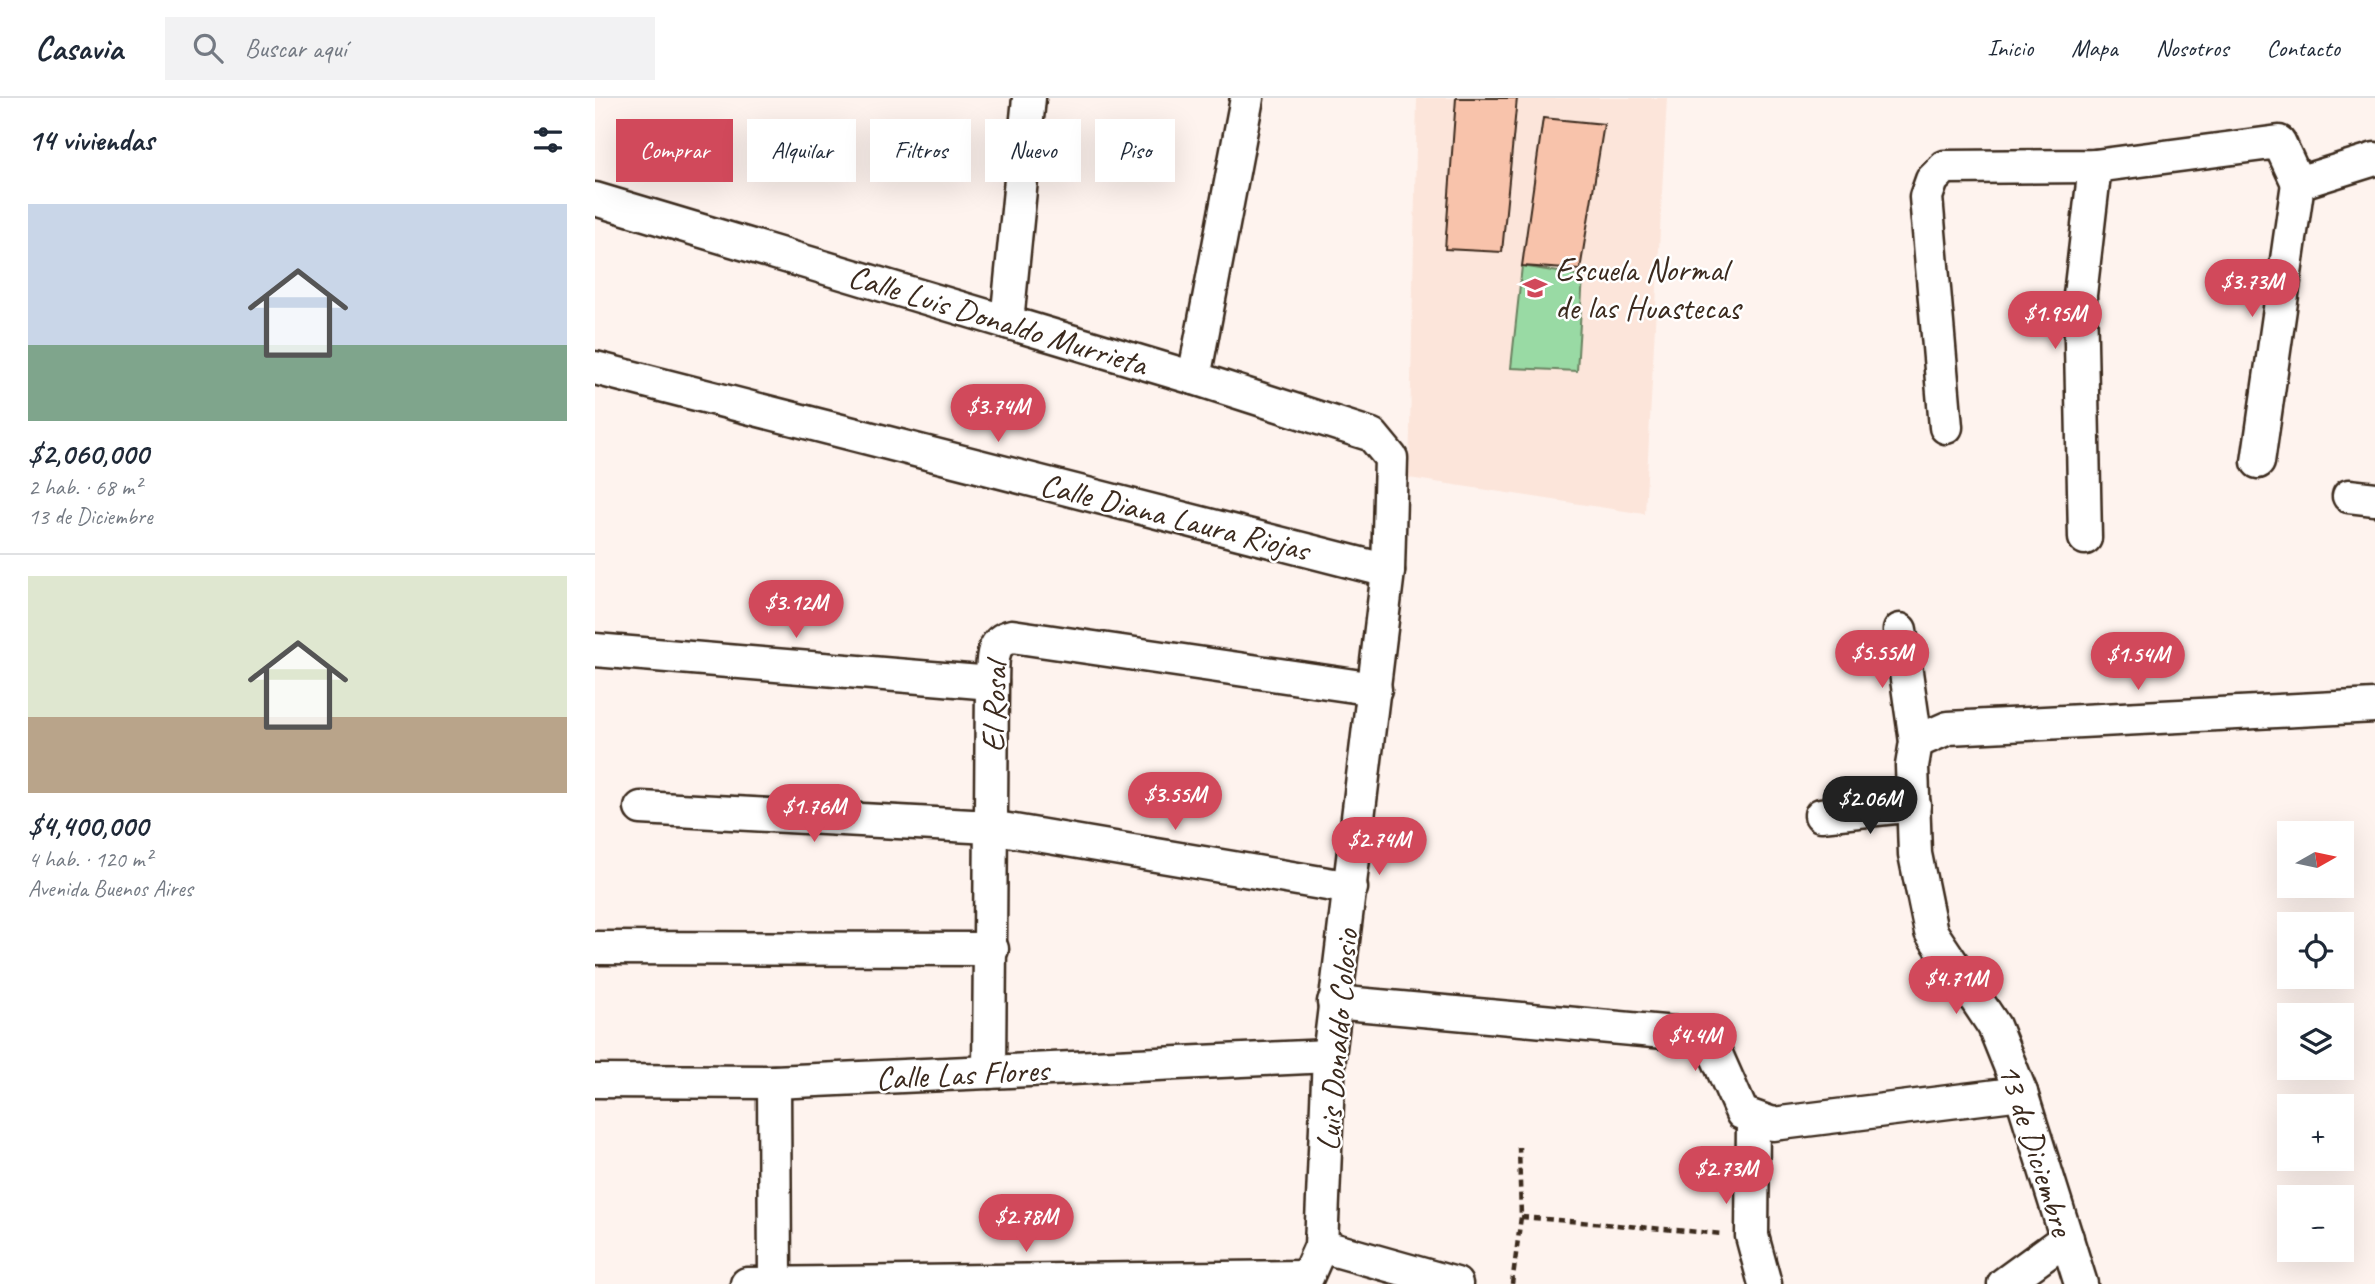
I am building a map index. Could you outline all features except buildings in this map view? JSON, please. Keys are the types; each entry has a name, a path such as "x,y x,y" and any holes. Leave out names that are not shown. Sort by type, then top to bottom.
{"street":[{"path":"1007,322 1029,98"},
{"path":"1194,378 1247,98"},
{"path":"1946,427 1926,197 1933,180 1945,167 2095,166 2279,142 2298,183 2258,462"},
{"path":"2298,183 2375,159"},
{"path":"2085,538 2080,295 2095,166"},
{"name":"Calle Luis Donaldo Murrieta","path":"595,199 1194,378 1372,435 1391,458"},
{"name":"Calle Diana Laura Riojas","path":"595,368 1388,571"},
{"name":"Luis Donaldo Colosio","path":"1305,1281 1321,1245 1329,1056 1388,571 1391,458"},
{"name":"13 de Diciembre","path":"1899,630 1916,742 1912,766 1915,855 1931,932 1994,1026 2021,1093 2081,1284"},
{"name":"El Rosal","path":"989,1072 992,683 995,646 1001,638 1012,636 1375,689"},
{"path":"595,650 992,683"},
{"path":"1916,742 1948,728 2375,706"},
{"path":"1821,815 1914,805"},
{"path":"641,808 990,827 1351,888"},
{"path":"595,948 992,949"},
{"path":"1334,1002 1708,1036 1742,1113 1753,1120 1773,1124 2021,1093"},
{"name":"Calle Las Flores","path":"595,1080 774,1082 1329,1056"},
{"path":"774,1082 775,1283"},
{"path":"1753,1120 1752,1236 1765,1284"},
{"path":"2004,1284 2067,1238"},
{"path":"1321,1245 1456,1284"},
{"path":"747,1284 1305,1281"}],"path":[{"path":"1512,1284 1521,1217 1518,1147"},
{"path":"1521,1217 1752,1236"}],"shaded area":[{"name":"Escuela Normal de las Huastecas","path":"1417,98 1667,98 1645,514 1409,478"}],"green space":[{"path":"1522,266 1583,276 1577,371 1511,368"}],"place":[{"name":"Escuela Normal de las Huastecas","path":"1535,288"}]}
